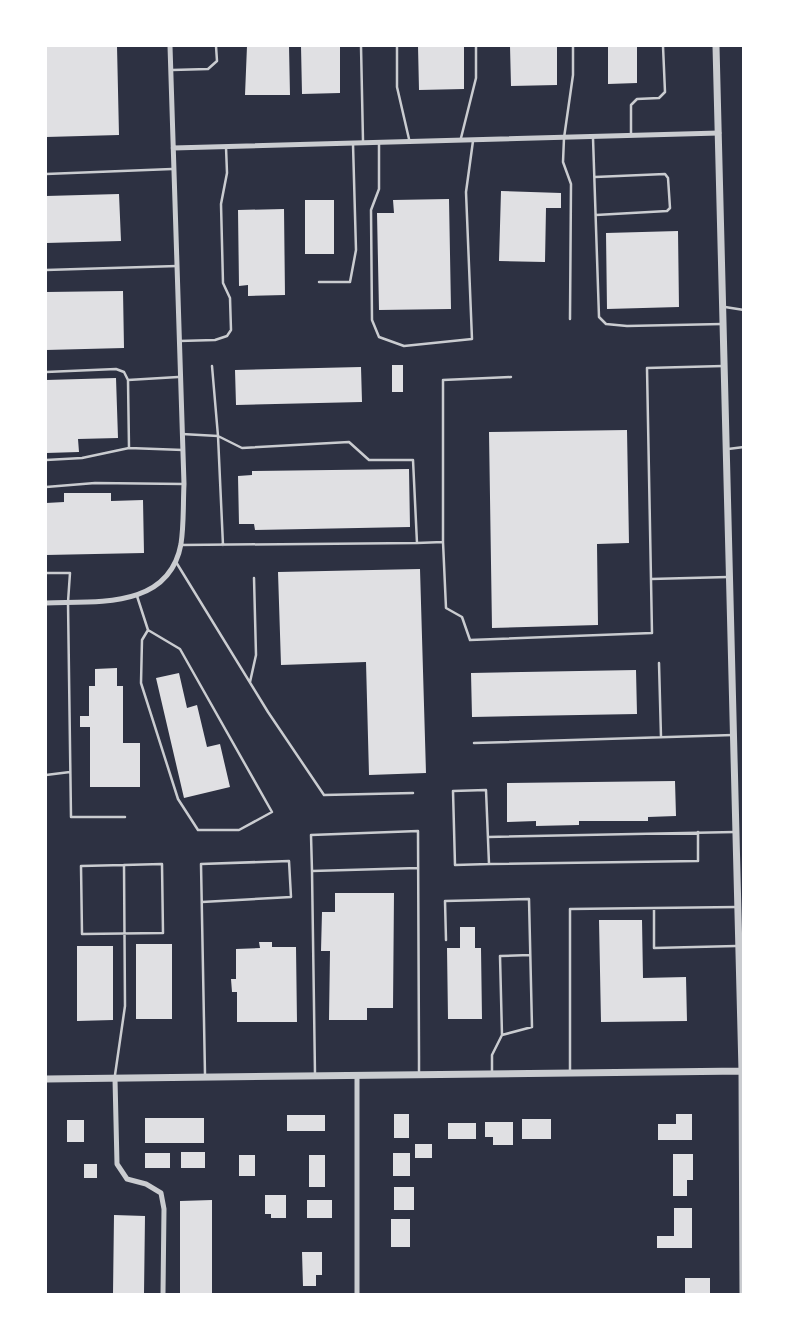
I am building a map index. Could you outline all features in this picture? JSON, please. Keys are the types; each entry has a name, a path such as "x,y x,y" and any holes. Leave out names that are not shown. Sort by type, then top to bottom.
{"street":[{"path":"46,603 122,600 137,596 164,577 176,562 181,545 184,484 170,46"},
{"path":"716,46 733,734 736,832 740,844 737,907 743,1071 743,1294"},
{"path":"173,148 719,133"},
{"path":"46,1079 743,1071"},
{"path":"357,1076 357,1294"},
{"path":"115,1079 117,1164 127,1178 146,1184 161,1193 164,1209 163,1294"}],"lane":[{"path":"171,70 208,69 216,61 216,46"},
{"path":"361,46 363,144"},
{"path":"397,46 397,87 409,143"},
{"path":"461,141 476,78 476,46"},
{"path":"569,319 571,184 563,162 573,75 573,46"},
{"path":"631,136 631,105 637,99 659,98 665,92 663,46"},
{"path":"593,137 600,317 606,324 627,326 722,324"},
{"path":"379,144 379,189 371,210 372,320 379,337 404,346 472,340 466,192 473,141"},
{"path":"319,282 350,282 356,250 353,144"},
{"path":"179,341 215,340 227,336 230,330 230,298 223,283 222,204 227,173 226,147"},
{"path":"46,174 174,169"},
{"path":"595,177 665,174 668,178 670,208 667,211 596,215"},
{"path":"46,270 177,266"},
{"path":"722,306 744,310"},
{"path":"212,366 222,545"},
{"path":"511,377 443,380 443,542 446,608 462,617 470,640 652,633 647,368 723,366"},
{"path":"46,372 116,369 124,372 128,380 129,448"},
{"path":"128,380 180,377"},
{"path":"182,434 218,436 242,449 349,442 369,460 413,460 416,544"},
{"path":"725,449 744,447"},
{"path":"46,460 82,458 129,448 183,450"},
{"path":"46,487 95,483 184,484"},
{"path":"181,545 443,542"},
{"path":"176,562 324,795 413,793"},
{"path":"46,573 70,573 68,602 71,817 125,817"},
{"path":"650,579 729,577"},
{"path":"250,682 256,655 254,578"},
{"path":"137,596 148,630 180,649 272,812 239,830 198,830 178,799 141,683 142,640 148,630"},
{"path":"659,663 661,737"},
{"path":"474,743 733,734"},
{"path":"46,775 70,772"},
{"path":"489,864 486,790 453,791 455,865 698,862 698,832"},
{"path":"315,1077 311,835 418,831 419,1075"},
{"path":"488,837 736,832"},
{"path":"202,902 291,897 289,862 201,864 204,1078"},
{"path":"162,864 163,933 82,933 81,866 124,865 162,864"},
{"path":"115,1079 125,1006 124,865"},
{"path":"312,871 418,868"},
{"path":"446,940 445,901 529,899 532,1027 502,1035"},
{"path":"570,1073 570,909 737,907"},
{"path":"654,908 654,948 739,946"},
{"path":"492,1074 492,1055 502,1035 500,956 530,955"}],"building":[{"path":"46,46 117,46 119,135 46,137"},
{"path":"247,46 289,46 290,95 245,95"},
{"path":"301,46 340,46 340,93 302,94"},
{"path":"418,46 464,46 464,89 419,90"},
{"path":"510,46 557,46 557,85 511,86"},
{"path":"608,46 637,46 637,83 608,84"},
{"path":"501,191 561,193 561,208 546,208 545,262 499,261"},
{"path":"119,194 121,241 46,243 46,196"},
{"path":"449,199 451,309 379,310 377,213 394,213 393,200"},
{"path":"305,200 334,200 334,254 305,254"},
{"path":"284,209 285,295 248,296 248,285 239,286 238,210"},
{"path":"678,231 679,307 607,309 606,233"},
{"path":"123,291 124,348 46,350 46,292"},
{"path":"392,365 403,365 403,392 392,392"},
{"path":"361,367 362,402 236,405 235,370"},
{"path":"116,378 118,438 78,439 79,452 46,453 46,380"},
{"path":"627,430 629,543 597,544 598,625 492,628 489,432"},
{"path":"409,469 410,527 255,530 254,524 239,524 238,476 252,475 252,471"},
{"path":"64,493 111,493 111,501 143,500 144,553 46,555 46,503 64,502"},
{"path":"420,569 426,773 369,775 366,662 281,665 278,572"},
{"path":"117,668 117,686 123,686 123,743 140,743 140,787 90,787 90,727 80,727 80,716 89,716 89,686 95,686 95,669"},
{"path":"636,670 637,714 472,717 471,673"},
{"path":"179,673 187,708 197,705 207,747 220,744 230,787 184,798 156,678"},
{"path":"675,781 676,816 648,817 648,821 579,821 579,825 536,826 536,821 507,822 507,783"},
{"path":"335,893 394,893 393,1008 367,1008 367,1020 329,1020 330,951 321,951 322,912 335,912"},
{"path":"599,920 642,920 643,978 686,977 687,1021 601,1022"},
{"path":"460,927 475,927 475,948 481,948 482,1019 448,1019 447,948 460,948"},
{"path":"259,942 272,942 272,947 296,947 297,1022 237,1022 237,992 232,992 231,979 236,979 236,949 260,948"},
{"path":"136,944 172,944 172,1019 136,1019"},
{"path":"77,946 113,946 113,1020 77,1021"},
{"path":"394,1114 409,1114 409,1138 394,1138"},
{"path":"676,1114 692,1114 692,1140 658,1140 658,1124 676,1124"},
{"path":"287,1115 325,1115 325,1131 287,1131"},
{"path":"145,1118 204,1118 204,1143 145,1143"},
{"path":"522,1119 551,1119 551,1139 522,1139"},
{"path":"67,1120 84,1120 84,1142 67,1142"},
{"path":"485,1122 513,1122 513,1145 493,1145 493,1137 485,1137"},
{"path":"448,1123 476,1123 476,1139 448,1139"},
{"path":"415,1144 432,1144 432,1158 415,1158"},
{"path":"181,1152 205,1152 205,1168 181,1168"},
{"path":"145,1153 170,1153 170,1168 145,1168"},
{"path":"393,1153 410,1153 410,1176 393,1176"},
{"path":"673,1154 693,1154 693,1180 687,1180 687,1196 673,1196"},
{"path":"239,1155 255,1155 255,1176 239,1176"},
{"path":"309,1155 325,1155 325,1187 309,1187"},
{"path":"84,1164 97,1164 97,1178 84,1178"},
{"path":"394,1187 414,1187 414,1210 394,1210"},
{"path":"265,1195 286,1195 286,1218 271,1218 271,1214 265,1214"},
{"path":"212,1200 212,1294 180,1294 180,1201"},
{"path":"307,1200 332,1200 332,1218 307,1218"},
{"path":"674,1208 692,1208 692,1248 657,1248 657,1236 674,1236"},
{"path":"114,1215 145,1216 144,1294 113,1294"},
{"path":"391,1219 410,1219 410,1247 391,1247"},
{"path":"302,1252 322,1252 322,1275 316,1275 316,1286 303,1286"},
{"path":"685,1278 710,1278 710,1293 685,1294"}]}
